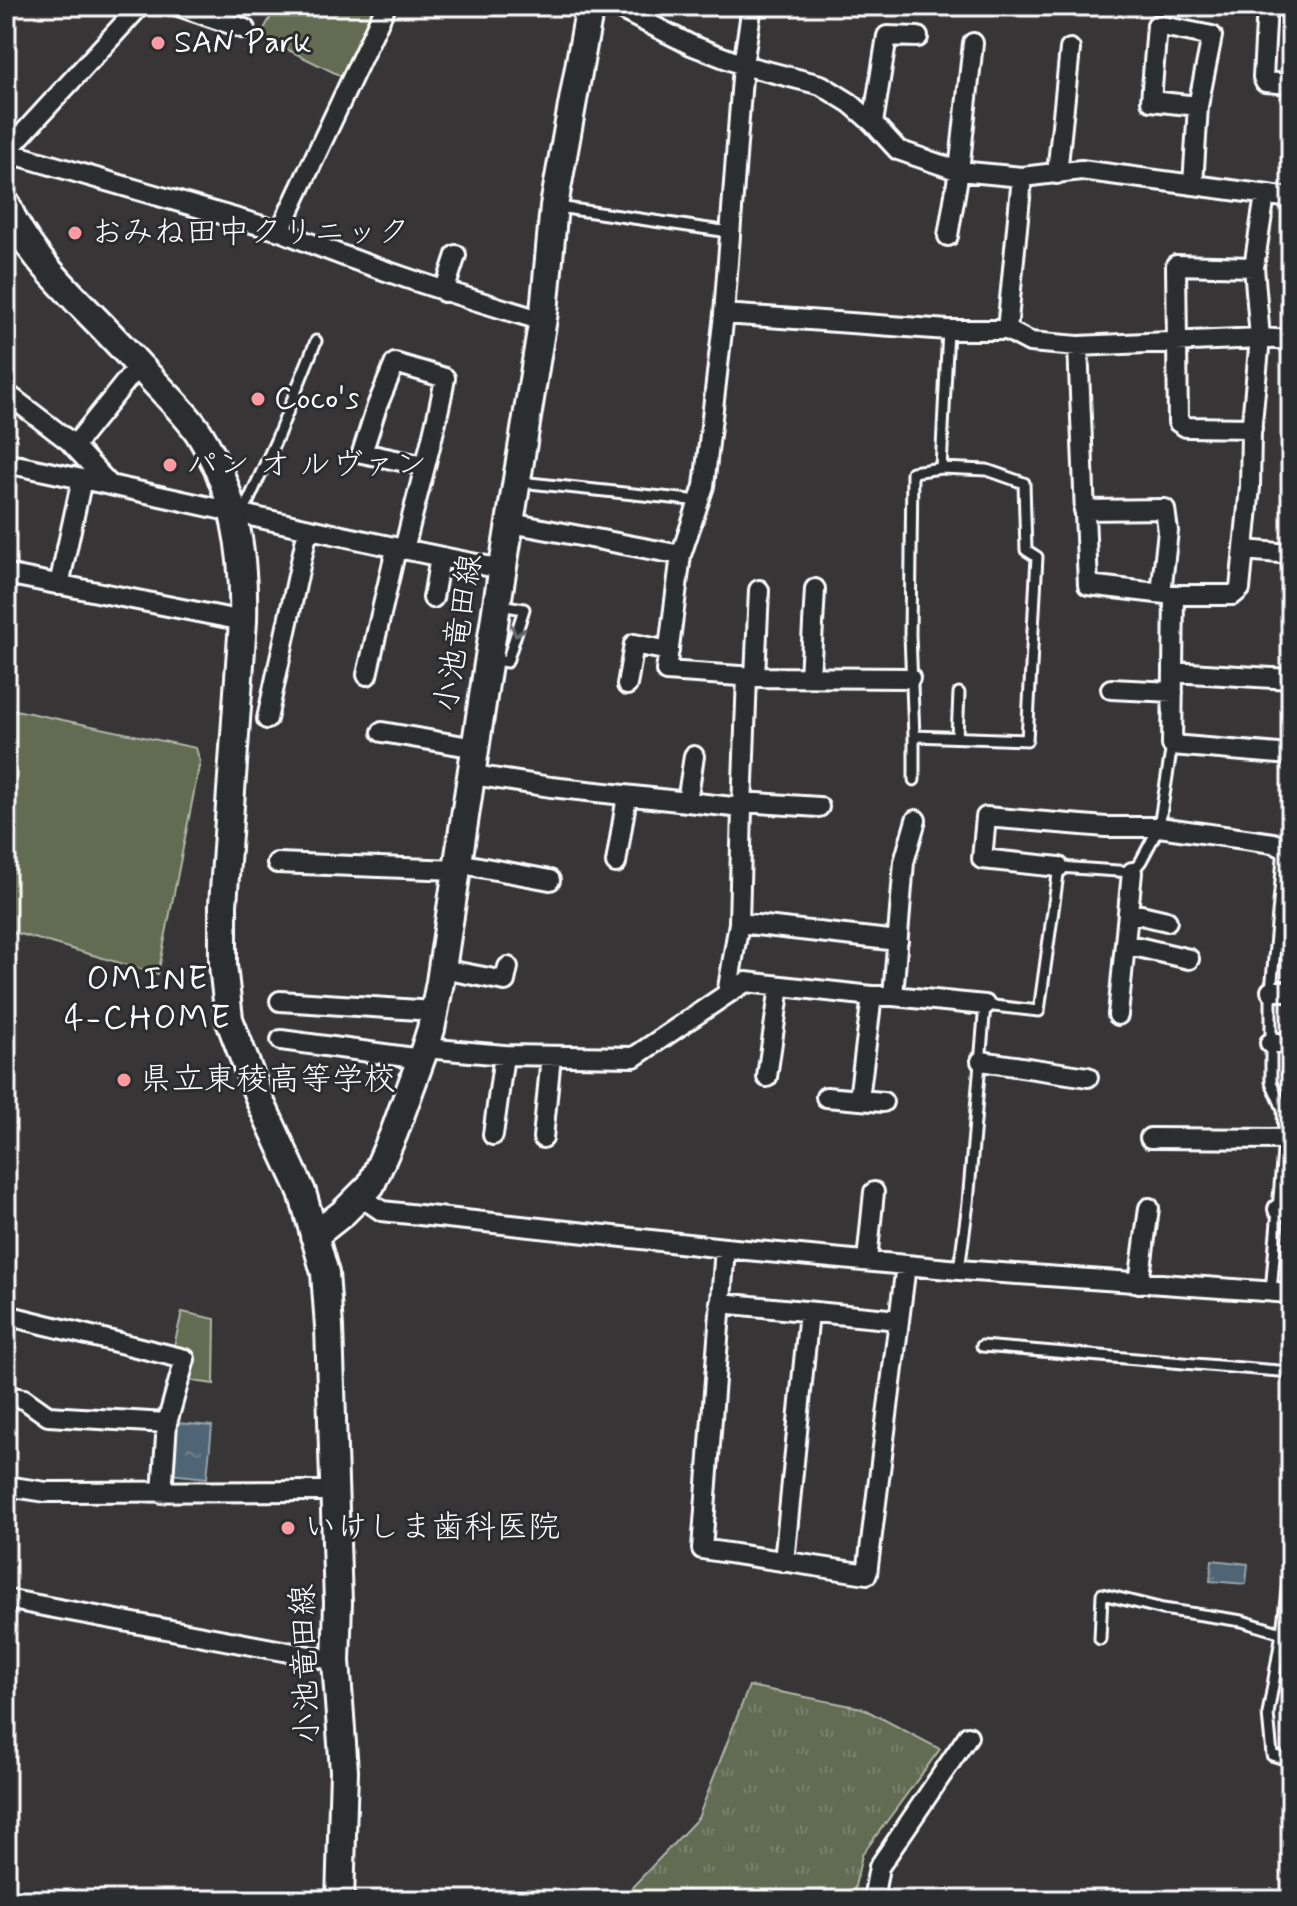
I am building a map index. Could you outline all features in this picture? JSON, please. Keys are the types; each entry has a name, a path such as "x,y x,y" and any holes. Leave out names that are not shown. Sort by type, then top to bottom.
{"main road":[{"name":"小池竜田線","path":"314,1236 371,1185 423,1053 434,1011 543,321 554,206 590,6"},
{"name":"小池竜田線","path":"6,204 15,225 51,274 139,365 198,432 238,514 244,584 243,621 223,905 223,965 229,1019 261,1103 302,1192 325,1273 335,1491 336,1661 344,1771 340,1900"}],"street":[{"path":"140,6 6,152 280,231 351,260 444,292 543,321"},
{"path":"178,6 245,29"},
{"path":"280,231 386,6"},
{"path":"614,6 691,45 743,65 821,85 850,103 898,150 959,171 1022,177 1081,170 1291,198"},
{"path":"752,6 743,65 724,314 704,486 681,555 666,671 751,677 910,678"},
{"path":"1267,6 1263,77 1265,82 1291,84"},
{"path":"1193,185 1198,106 1212,36 1157,25 1151,101 1198,106"},
{"path":"873,123 887,36 918,37"},
{"path":"948,236 959,171 973,43"},
{"path":"1057,174 1070,49"},
{"path":"1007,330 1022,177"},
{"path":"1078,346 1088,585 1167,594 1233,595 1240,589 1250,487 1260,338 1254,267 1265,195"},
{"path":"444,292 456,255"},
{"path":"1252,428 1186,427 1178,422 1176,265 1254,267"},
{"path":"724,314 948,330 1007,330 1030,342 1078,346 1260,338 1291,340"},
{"path":"367,675 436,429 445,378 395,363 362,453 420,465 426,462"},
{"path":"74,446 139,365"},
{"path":"6,393 74,446 109,484"},
{"path":"6,463 400,550 502,569"},
{"path":"59,585 82,479"},
{"path":"1084,510 1165,509 1173,672 1172,745 1291,755"},
{"path":"511,523 681,555"},
{"path":"267,719 308,529"},
{"path":"1244,550 1291,554"},
{"path":"433,598 440,557"},
{"path":"6,574 243,621"},
{"path":"810,677 815,589"},
{"path":"727,994 739,923 742,805 759,590"},
{"path":"627,685 634,644 669,651"},
{"path":"1173,672 1291,679"},
{"path":"1111,689 1173,692"},
{"path":"382,732 476,748"},
{"path":"687,802 694,756"},
{"path":"473,775 687,802 819,807"},
{"path":"616,863 627,796"},
{"path":"1059,867 982,859 986,817 1106,827 1159,827 1273,843 1288,849"},
{"path":"893,996 904,862 916,820"},
{"path":"277,863 457,867 550,880"},
{"path":"1118,1015 1132,872"},
{"path":"1128,912 1167,921"},
{"path":"739,923 898,941"},
{"path":"1125,944 1189,959"},
{"path":"442,969 505,981 508,967"},
{"path":"281,1040 423,1053 634,1057 746,982 985,1005"},
{"path":"767,1077 780,986"},
{"path":"1271,991 1291,991"},
{"path":"859,1099 872,996"},
{"path":"280,1001 434,1011"},
{"path":"1270,1043 1291,1043"},
{"path":"493,1135 504,1055"},
{"path":"543,1138 551,1056"},
{"path":"981,1061 1088,1077"},
{"path":"826,1097 883,1102"},
{"path":"1150,1138 1287,1139"},
{"path":"867,1261 874,1192"},
{"path":"360,1196 382,1211 725,1248 959,1270 1291,1293"},
{"path":"1139,1283 1149,1208"},
{"path":"725,1248 702,1549 867,1574 906,1265"},
{"path":"720,1303 899,1320"},
{"path":"784,1562 809,1312"},
{"path":"6,1315 185,1359 167,1423 162,1493"},
{"path":"6,1396 24,1399 48,1416 167,1423"},
{"path":"6,1486 46,1492 335,1491"},
{"path":"6,1599 336,1661"},
{"path":"873,1900 879,1867 968,1736"}],"lane":[{"path":"554,206 729,232"},
{"path":"941,468 948,330"},
{"path":"238,514 277,438 316,341"},
{"path":"914,736 1027,740 1037,557 1026,550 1024,483 987,470 941,468 912,472 910,678 914,780"},
{"path":"517,482 700,501"},
{"path":"957,737 959,693"},
{"path":"959,1270 968,1203 985,1005 1039,1011 1059,867 1132,872 1159,827 1172,745"},
{"path":"1271,1292 1284,1210 1287,1139 1283,1109 1271,1082 1271,991 1288,849"},
{"path":"982,1346 1291,1372"},
{"path":"1291,1556 1268,1714 1272,1755 1291,1761"},
{"path":"1100,1639 1102,1594 1163,1609 1242,1621 1282,1633"}],"green space":[{"path":"277,6 381,6 347,79 260,36"},
{"path":"6,708 196,748 200,762 158,974 6,930"},
{"path":"182,1312 215,1319 214,1384 185,1380 193,1351 174,1346"},
{"path":"749,1686 862,1708 940,1749 862,1855 852,1900 620,1900 698,1818"}],"water":[{"path":"177,1423 212,1426 207,1478 170,1474"},
{"path":"1212,1560 1248,1564 1246,1584 1210,1581"}],"place":[{"name":"SAN Park","path":"158,43"},
{"name":"おみね田中クリニック","path":"75,233"},
{"name":"Coco's","path":"258,399"},
{"name":"パン オ ルヴァン","path":"170,465"},
{"name":"県立東稜高等学校","path":"124,1080"},
{"name":"いけしま歯科医院","path":"288,1528"}],"district":[{"name":"OMINE 4-CHOME","path":"148,998"}]}
